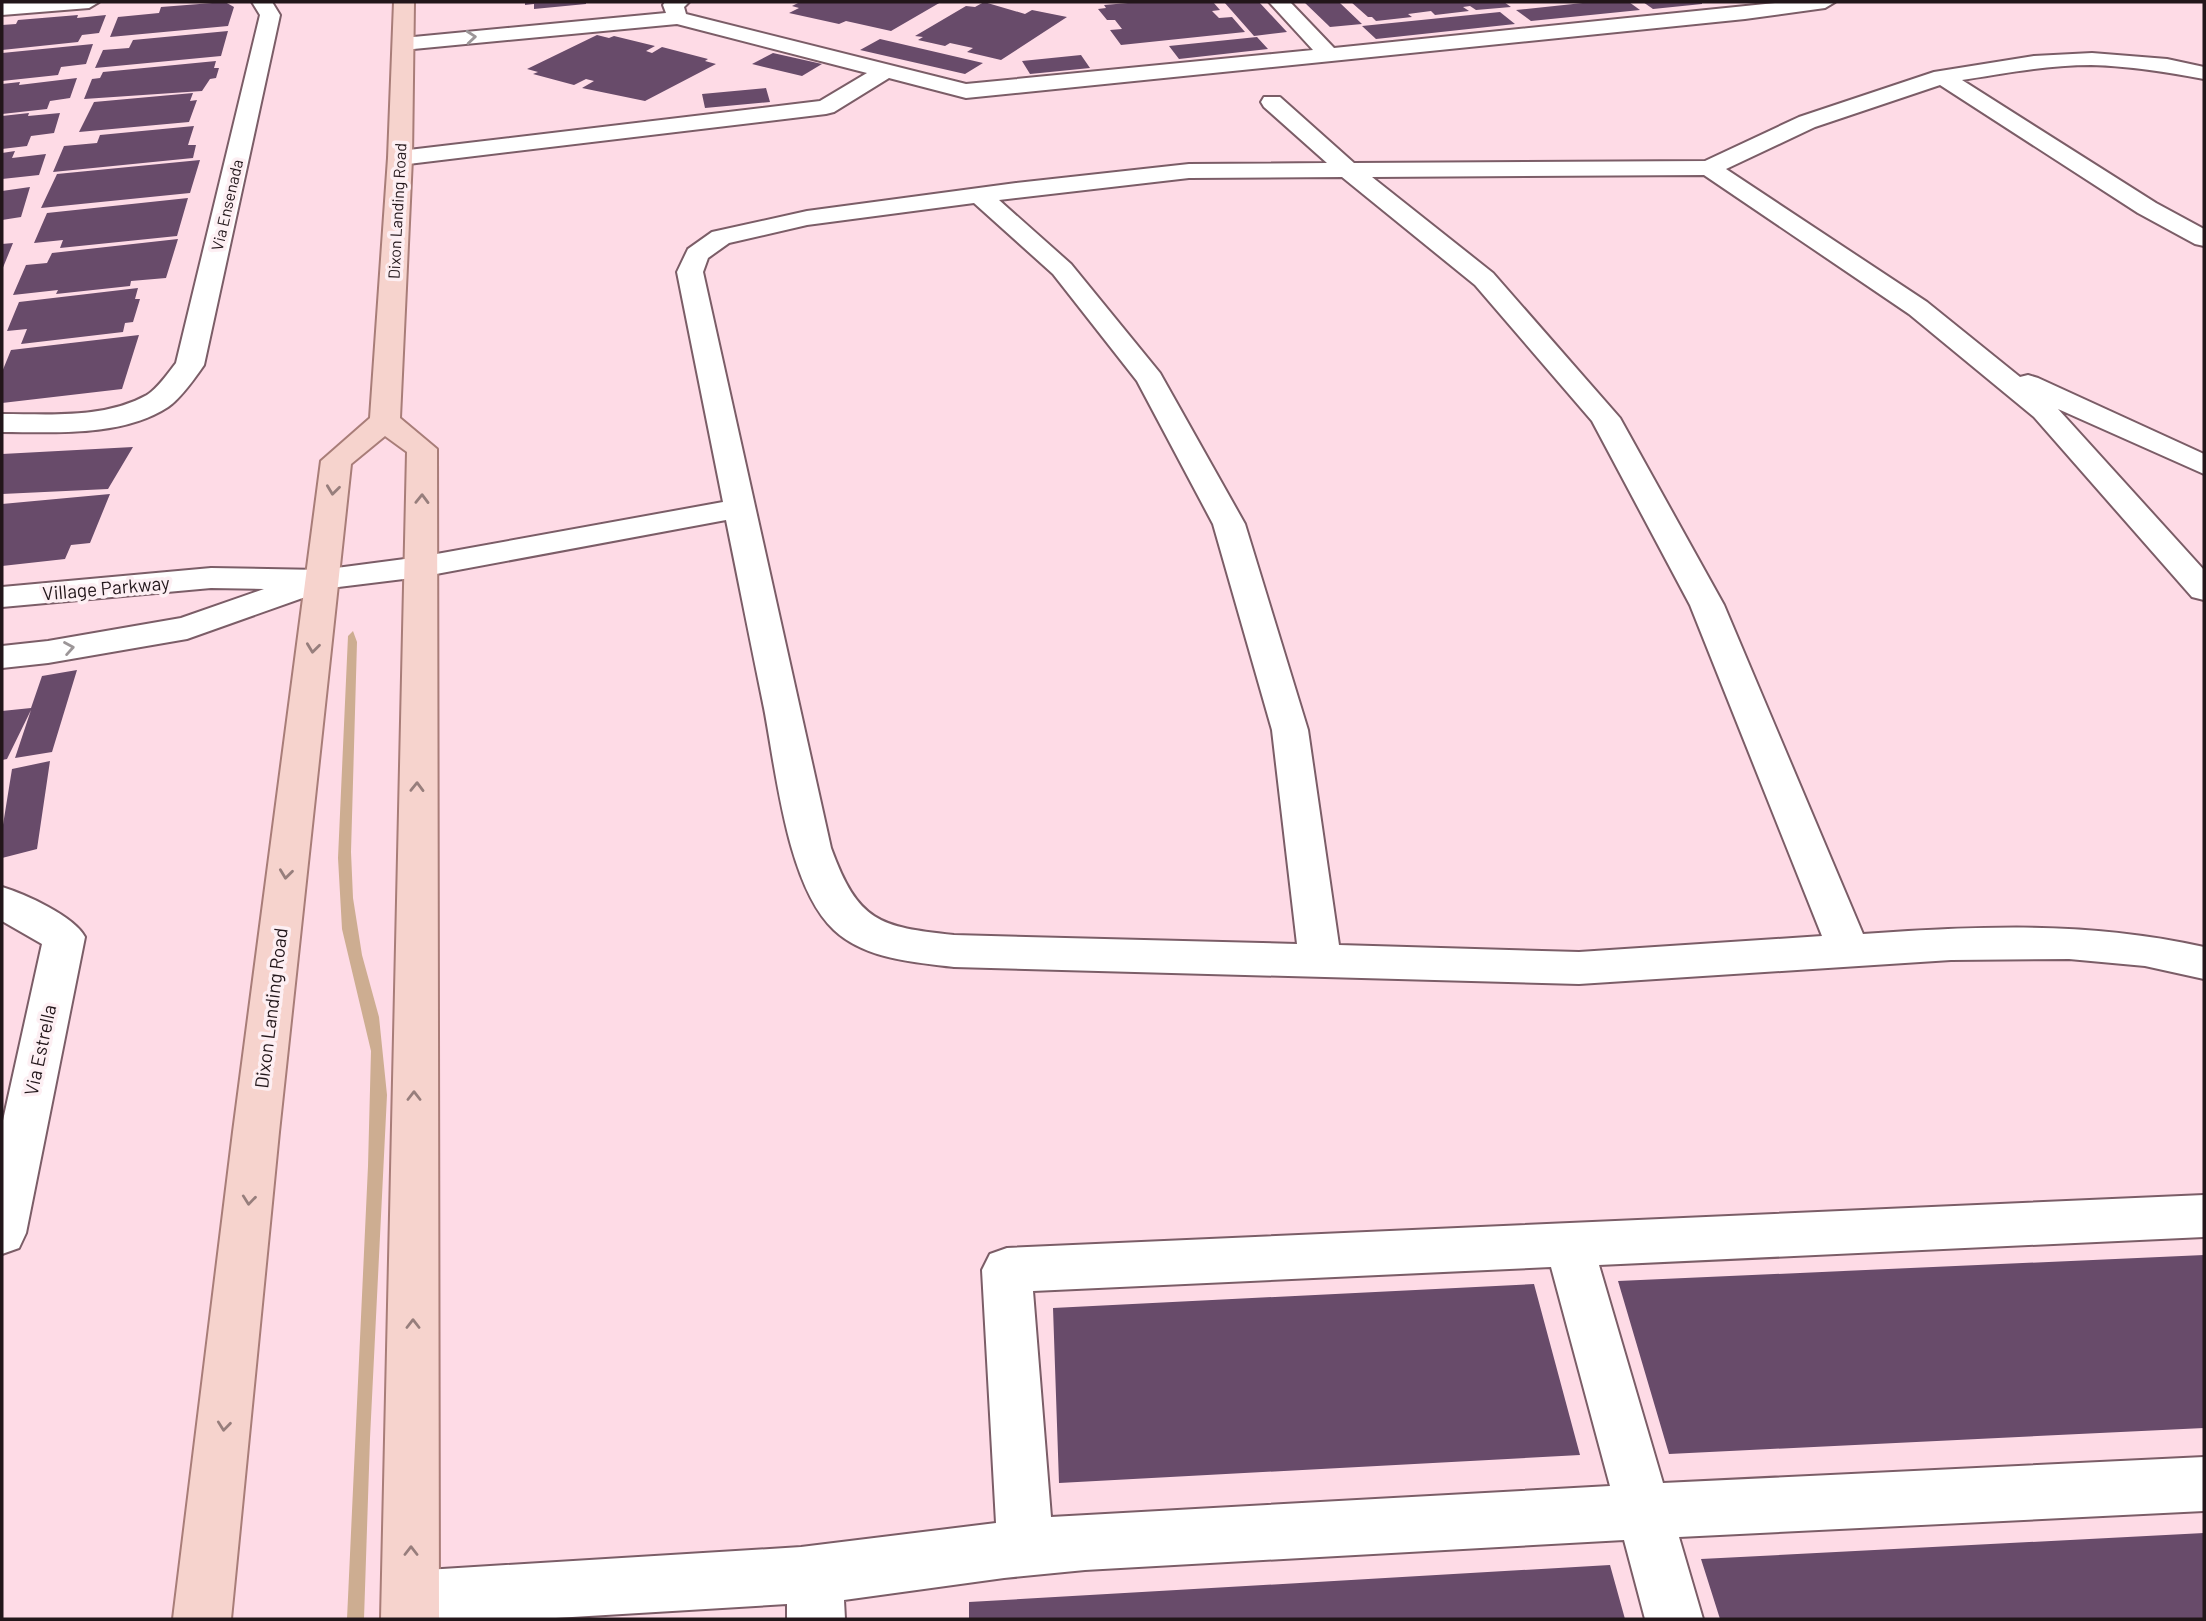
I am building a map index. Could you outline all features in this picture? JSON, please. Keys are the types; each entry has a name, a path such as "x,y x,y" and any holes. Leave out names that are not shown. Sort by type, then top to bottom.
{"main road":[{"name":"Dixon Landing Road","path":"202,1619 321,580 337,461 386,421 400,158 404,2"},
{"path":"386,421 422,449 410,1609"}],"street":[{"path":"2,9 89,2"},
{"name":"Via Ensenada","path":"2,423 71,423 121,416 159,400 190,365 270,15 262,2"},
{"path":"1279,2 1330,56"},
{"path":"403,35 676,8 885,71 966,91 1330,56 1825,2"},
{"path":"2204,73 2167,65 2092,60 2034,62 1942,77 1807,122 1709,168 1189,171 979,195 807,218 721,237 697,254 690,272 811,848 823,886 838,911 870,936 910,946 954,951 1579,968 1951,944 2069,943 2145,950 2204,963"},
{"path":"400,158 826,107 885,71"},
{"path":"1942,77 2147,208 2204,239"},
{"path":"1272,103 1348,170 1485,279 1605,418 1707,605 1849,951"},
{"path":"1709,168 1918,308 2045,411 2204,590"},
{"path":"979,195 1062,269 1150,379 1229,524 1290,730 1320,961"},
{"path":"1988,365 2204,465"},
{"path":"2,657 48,652 187,628 321,580 421,568 739,508"},
{"name":"Village Parkway","path":"2,597 211,578 321,580"},
{"name":"Via Estrella","path":"2,902 64,937 2,1233"},
{"path":"1025,1545 1007,1270 2204,1216"},
{"path":"1569,1245 1674,1619"},
{"path":"410,1609 760,1577 815,1598 1025,1545 1644,1510 2204,1484"}],"shaded area":[{"path":"353,631 357,642 351,852 353,898 362,955 379,1017 387,1095 364,1619 347,1619 371,1051 342,929 338,858 348,636"}],"building":[{"path":"225,2 234,7 228,26 110,37 118,17 159,13 161,7"},
{"path":"525,2 586,4 534,9 534,4 525,5"},
{"path":"800,2 941,2 891,31 846,21 839,24 789,13 799,8 792,6"},
{"path":"984,2 1025,14 1032,10 1067,17 1001,60 967,52 973,48 950,43 945,46 918,40 923,37 915,36 966,6 975,7"},
{"path":"1213,2 1220,10 1212,11 1219,18 1232,17 1245,32 1121,45 1110,30 1122,29 1115,20 1107,20 1098,9 1106,8 1104,5"},
{"path":"1224,2 1259,2 1287,32 1254,36"},
{"path":"1304,2 1339,2 1362,24 1330,27"},
{"path":"1351,2 1504,2 1511,7 1476,10 1470,6 1463,7 1469,11 1435,15 1431,11 1408,14 1412,17 1376,21"},
{"path":"1592,2 1629,2 1640,10 1531,21 1516,10"},
{"path":"1643,2 1702,2 1702,4 1653,9"},
{"path":"1500,12 1515,24 1376,39 1362,26"},
{"path":"78,15 77,18 106,15 99,33 82,35 78,42 2,50 2,25 16,24 18,20"},
{"path":"228,31 221,56 95,68 103,50 129,48 133,40"},
{"path":"597,35 609,38 614,36 655,46 646,51 652,53 662,47 708,59 705,61 716,64 645,101 582,88 594,81 586,79 574,85 533,74 538,72 527,69"},
{"path":"1257,37 1268,49 1179,59 1169,46"},
{"path":"880,39 983,63 965,74 860,50"},
{"path":"93,44 86,64 61,67 58,75 2,81 2,53"},
{"path":"773,53 822,64 802,76 752,64"},
{"path":"1081,55 1090,68 1030,74 1022,61"},
{"path":"216,61 214,68 219,68 216,78 210,79 202,91 84,99 92,79 100,78 103,72"},
{"path":"77,78 70,98 50,101 47,109 2,114 2,84 20,82 19,85"},
{"path":"766,88 770,102 705,108 702,94"},
{"path":"193,93 190,101 197,100 189,122 79,132 94,102"},
{"path":"29,113 28,116 60,113 54,133 31,136 27,146 2,149 2,116"},
{"path":"194,126 188,145 196,145 193,158 53,172 64,146 97,143 100,135"},
{"path":"15,151 12,158 46,154 39,175 2,179 2,153"},
{"path":"200,160 190,193 41,208 57,174"},
{"path":"30,187 21,217 2,220 2,191"},
{"path":"188,198 177,236 60,248 63,240 34,243 47,213"},
{"path":"178,239 166,278 131,281 130,286 56,294 58,290 13,295 26,265 47,263 52,253"},
{"path":"13,243 2,270 2,244"},
{"path":"138,288 135,299 140,299 133,322 125,323 123,332 21,344 27,329 7,331 19,302"},
{"path":"139,335 122,389 2,403 2,372 11,350"},
{"path":"133,447 108,489 2,494 2,454"},
{"path":"110,494 90,543 71,545 65,559 2,566 2,504"},
{"path":"77,670 52,752 15,758 31,710 7,759 2,760 2,711 31,708 42,676"},
{"path":"50,761 37,849 2,858 2,831 12,769"},
{"path":"2204,1255 2204,1428 1669,1454 1618,1281"},
{"path":"1534,1284 1580,1455 1059,1483 1053,1308"},
{"path":"2204,1533 2204,1619 1720,1619 1701,1559"},
{"path":"1610,1565 1625,1619 969,1619 969,1602"}]}
